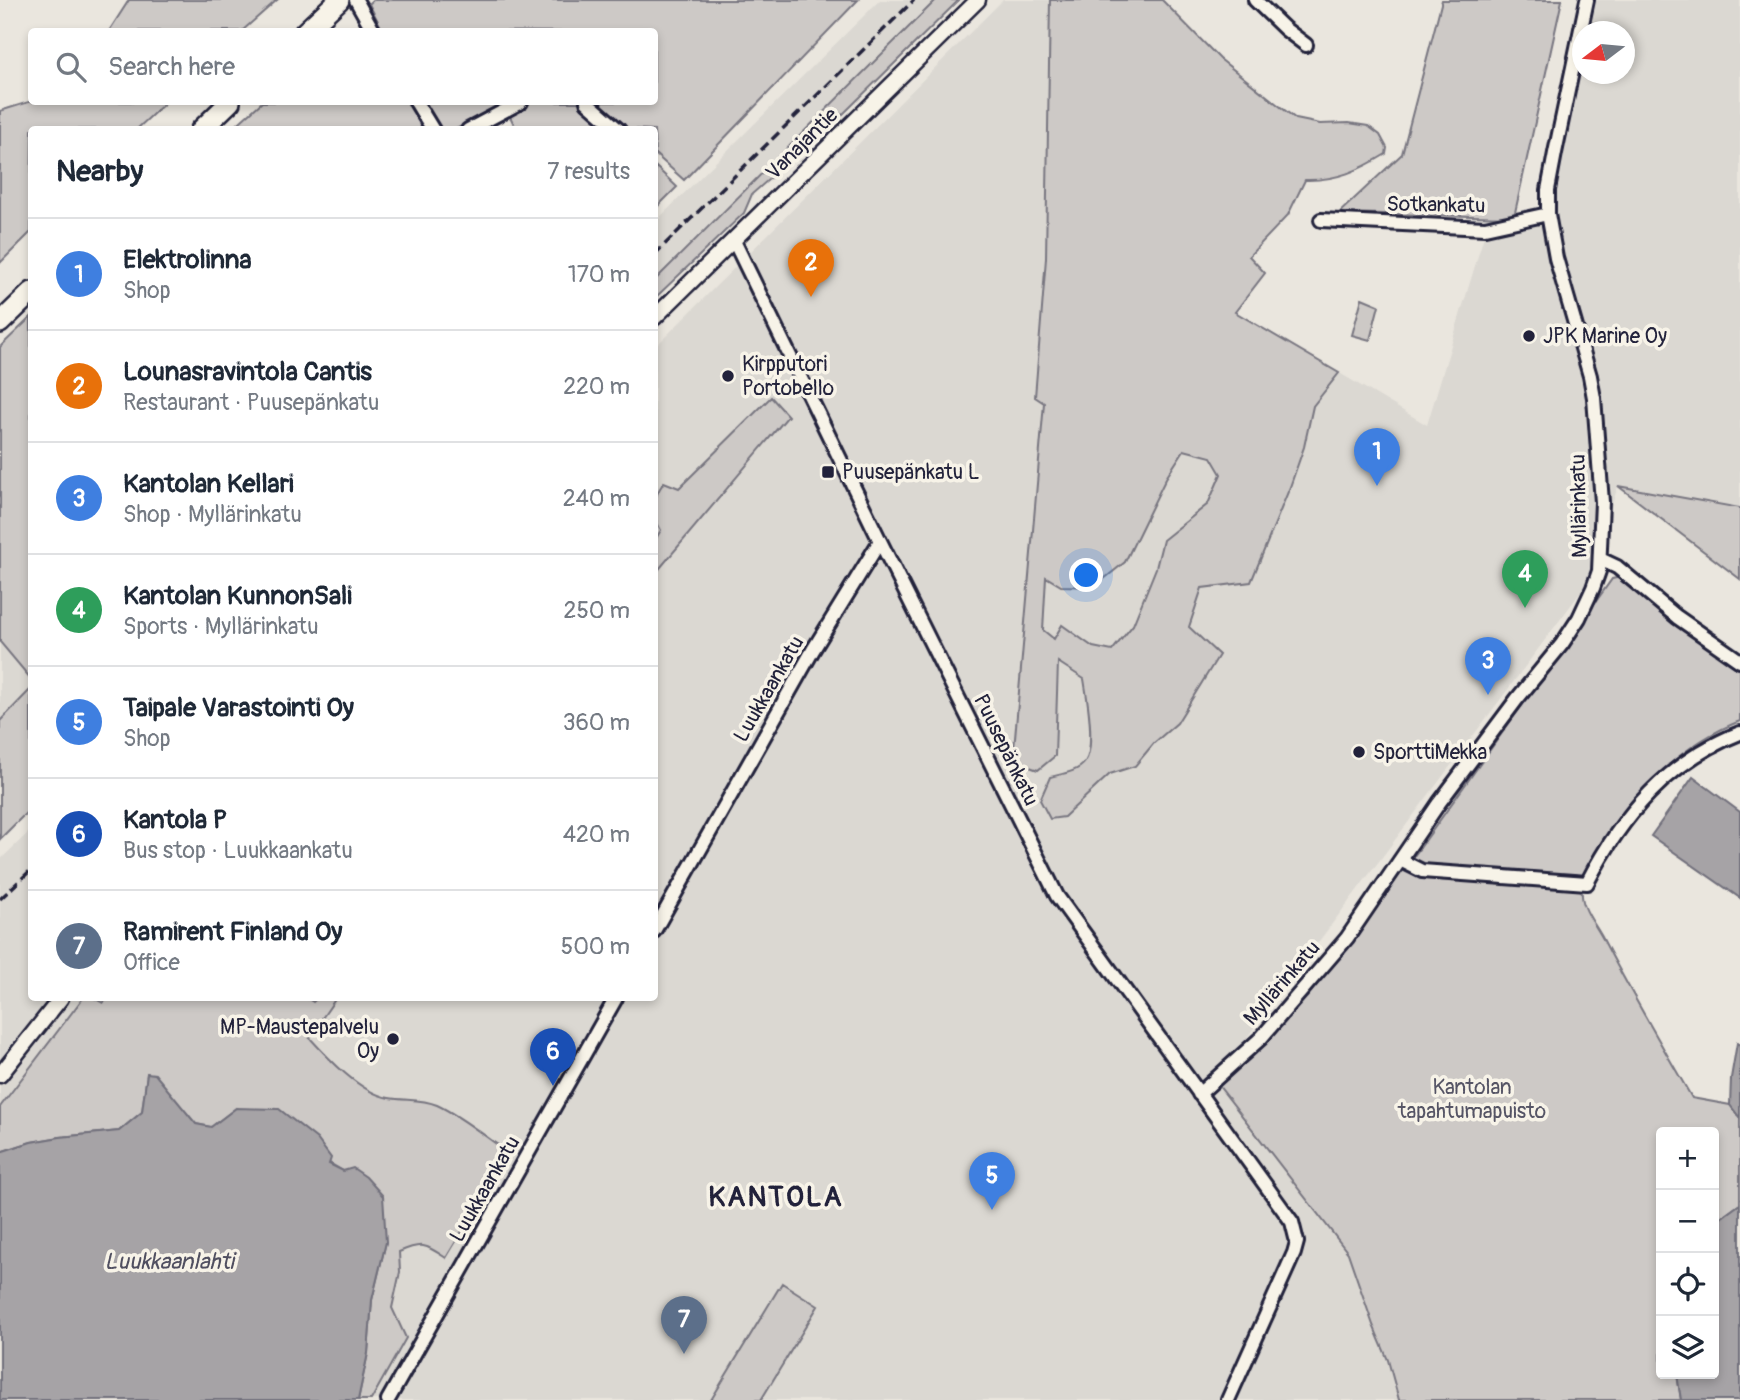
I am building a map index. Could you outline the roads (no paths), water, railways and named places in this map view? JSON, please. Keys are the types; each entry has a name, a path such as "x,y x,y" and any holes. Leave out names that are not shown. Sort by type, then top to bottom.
{"highway":[{"path":"309,28 339,0"},
{"path":"205,126 227,105"},
{"path":"0,323 28,296"}],"street":[{"path":"356,0 372,28"},
{"name":"Vanajantie","path":"658,314 978,0"},
{"path":"1255,0 1306,45"},
{"name":"Myllärinkatu","path":"1199,1094 1261,1038 1346,938 1486,741 1568,636 1593,588 1600,559 1602,502 1594,398 1556,258 1548,214 1548,190 1587,0"},
{"path":"418,105 431,126"},
{"path":"476,126 515,105"},
{"path":"590,105 614,126"},
{"name":"Sotkankatu","path":"1321,220 1485,228 1548,214"},
{"name":"Puusepänkatu","path":"734,241 880,541 1058,896 1292,1222 1297,1242 1228,1400"},
{"name":"Luukkaankatu","path":"658,924 813,650 880,541"},
{"path":"1600,559 1617,567 1677,617 1740,661"},
{"path":"1400,860 1422,872 1587,883 1602,853 1622,825 1672,770 1711,744 1740,733"},
{"path":"0,1075 59,1001"},
{"name":"Luukkaankatu","path":"388,1400 614,1001"}],"water":[{"path":"1693,777 1740,812 1740,898 1651,836"},
{"path":"1737,1043 1740,1045 1740,1118 1730,1105"},
{"name":"Luukkaanlahti","path":"147,1073 155,1074 196,1124 211,1127 236,1108 279,1109 317,1139 331,1158 329,1164 343,1171 353,1168 366,1177 383,1196 386,1242 372,1300 368,1353 358,1400 0,1400 0,1152 31,1142 119,1131 142,1112"},
{"path":"1740,1204 1740,1400 1681,1400 1678,1379 1719,1379 1719,1219"}],"railway":[{"path":"658,251 914,0"},
{"path":"0,899 28,873"}],"place":[{"name":"Lounasravintola Cantis","path":"811,297"},
{"name":"JPK Marine Oy","path":"1529,336"},
{"name":"Kirpputori Portobello","path":"728,376"},
{"name":"Puusepänkatu L","path":"828,472"},
{"name":"Elektrolinna","path":"1377,486"},
{"name":"Kantolan KunnonSali","path":"1525,608"},
{"name":"Kantolan Kellari","path":"1488,695"},
{"name":"SporttiMekka","path":"1359,752"},
{"name":"MP-Maustepalvelu Oy","path":"393,1039"},
{"name":"Kantola P","path":"553,1086"},
{"name":"Taipale Varastointi Oy","path":"992,1210"},
{"name":"Ramirent Finland Oy","path":"684,1354"}],"district":[{"name":"KANTOLA","path":"776,1197"}],"park label":[{"name":"Kantolan tapahtumapuisto","path":"1472,1099"}]}
